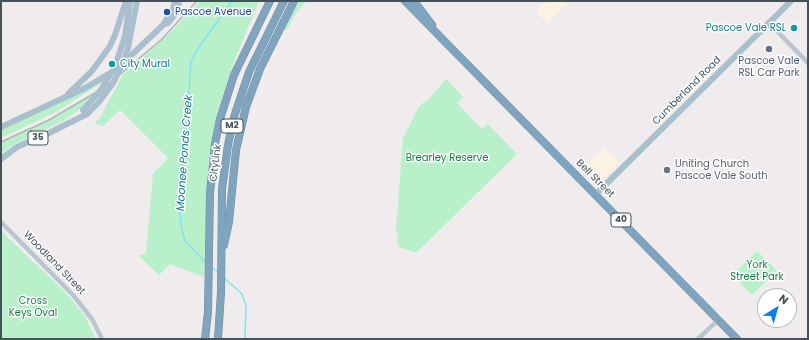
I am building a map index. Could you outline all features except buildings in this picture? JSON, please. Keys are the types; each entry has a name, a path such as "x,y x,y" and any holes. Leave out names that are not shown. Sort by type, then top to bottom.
{"highway":[{"name":"CityLink","path":"205,339 212,170 220,119 238,65 270,1"},
{"name":"CityLink","path":"218,339 221,292 223,182 234,117 249,72 284,1"},
{"path":"221,261 229,222 236,150 246,107 260,68 294,1"},
{"name":"Bell Street","path":"405,1 413,4 438,33 737,339"}],"main road":[{"path":"62,99 92,71 105,54 116,35 126,1"},
{"name":"35","path":"1,159 17,147 76,119 99,102 113,83 123,63 130,1"},
{"path":"1,127 62,99 116,69 163,25 174,9 175,1"},
{"path":"163,25 168,23 177,12 179,1"},
{"name":"Cumberland Road","path":"596,194 791,1"},
{"name":"35","path":"126,46 138,2"}],"street":[{"path":"769,23 808,62"},
{"name":"Woodland Street","path":"1,222 60,281 92,319 102,339"},
{"path":"698,339 718,320"}],"shaded area":[{"path":"547,1 563,1 566,4 547,23 536,11"},
{"path":"604,147 619,162 600,181 593,181 582,170"}],"green space":[{"path":"200,1 259,1 232,67 218,110 208,163 204,277 170,264 159,275 139,256 146,253 153,174 168,158 120,110 103,126 94,123 100,118 123,74 167,36"},
{"path":"298,1 307,1 296,13 286,31 284,29"},
{"path":"106,78 103,82 56,112 1,138 1,130"},
{"name":"Brearley Reserve","path":"446,79 463,97 457,103 482,129 488,124 517,154 417,252 414,252 400,247 397,242 398,237 396,230 403,138 420,105 429,99"},
{"path":"95,93 81,108 65,120 13,145 1,154 1,143 55,118"},
{"name":"Cross Keys Oval","path":"1,231 65,292 85,316 96,339 1,339"},
{"name":"York Street Park","path":"757,251 777,271 759,288 757,288 757,290 752,295 732,275"}],"waterway":[{"name":"Moonee Ponds Creek","path":"206,263 185,241 180,215 191,62 197,50 232,1"},
{"name":"Moonee Ponds Creek","path":"211,267 219,273"},
{"name":"Moonee Ponds Creek","path":"223,277 242,294 246,305 245,339"}],"railway":[{"path":"1,142 49,120 105,87 161,40 197,1"}],"place":[{"name":"Pascoe Avenue","path":"167,12"},
{"name":"Pascoe Vale RSL","path":"794,28"},
{"name":"Pascoe Vale RSL Car Park","path":"769,49"},
{"name":"City Mural","path":"112,64"},
{"name":"Uniting Church Pascoe Vale South","path":"667,170"}]}
